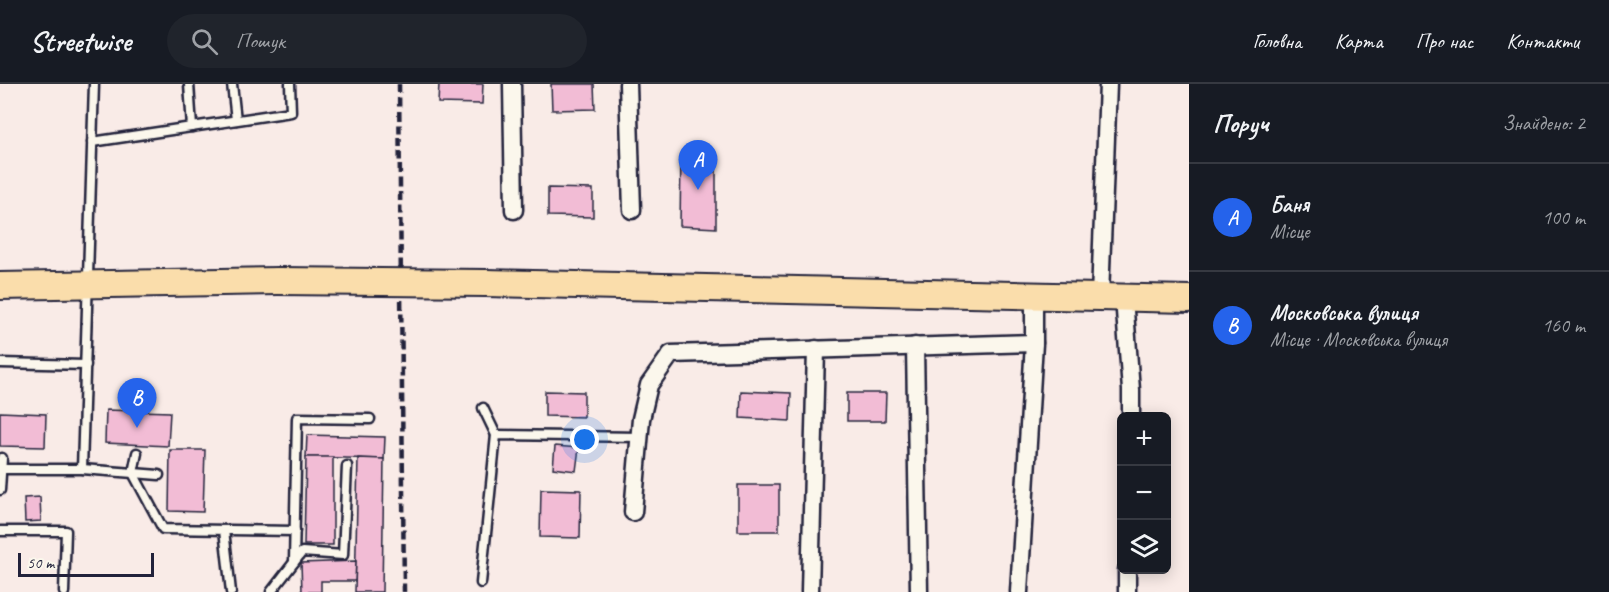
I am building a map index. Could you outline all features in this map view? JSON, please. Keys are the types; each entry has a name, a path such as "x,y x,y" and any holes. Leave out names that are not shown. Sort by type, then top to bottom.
{"main road":[{"path":"0,286 278,281 486,283 1189,299"}],"street":[{"path":"512,84 514,210"},
{"path":"628,84 632,210"},
{"path":"1108,84 1112,297 1131,390 1131,412"},
{"path":"1019,592 1034,343 1034,296"},
{"path":"633,512 640,437 649,385 671,354 1034,343"},
{"path":"915,346 919,592"},
{"path":"810,592 816,349"},
{"path":"1126,592 1127,574"}],"lane":[{"path":"82,469 94,84"},
{"path":"189,84 192,127"},
{"path":"232,84 237,120"},
{"path":"92,142 291,112 290,84"},
{"path":"0,363 86,365"},
{"path":"481,583 496,435 483,408"},
{"path":"294,562 297,418 370,419"},
{"path":"496,435 640,437"},
{"path":"137,453 133,473 163,529 294,531"},
{"path":"0,489 2,458"},
{"path":"271,592 302,552 343,555 347,466"},
{"path":"1,469 82,469 159,475"},
{"path":"224,530 231,592"},
{"path":"0,531 66,531 64,592"}],"building":[{"path":"439,84 483,84 482,104 438,103"},
{"path":"551,84 594,84 595,109 552,110"},
{"path":"681,154 716,154 716,228 680,226"},
{"path":"548,188 593,189 593,217 548,216"},
{"path":"545,391 584,392 584,417 545,416"},
{"path":"741,391 791,393 790,421 740,418"},
{"path":"847,393 886,393 885,421 847,421"},
{"path":"106,410 170,412 168,446 105,443"},
{"path":"0,412 46,414 45,447 0,446"},
{"path":"307,435 385,437 384,459 306,457"},
{"path":"555,446 579,448 576,471 553,468"},
{"path":"170,450 205,450 203,512 169,511"},
{"path":"306,457 333,457 333,545 304,545"},
{"path":"358,458 384,459 382,592 355,592"},
{"path":"738,485 779,485 779,531 738,531"},
{"path":"541,489 581,490 580,538 540,537"},
{"path":"40,497 41,521 25,522 24,498"},
{"path":"356,561 355,581 321,581 321,592 302,592 301,563"}],"railway":[{"path":"399,84 404,592"}],"place":[{"name":"Баня","path":"698,190"},
{"name":"Московська вулиця","path":"137,428"}]}
